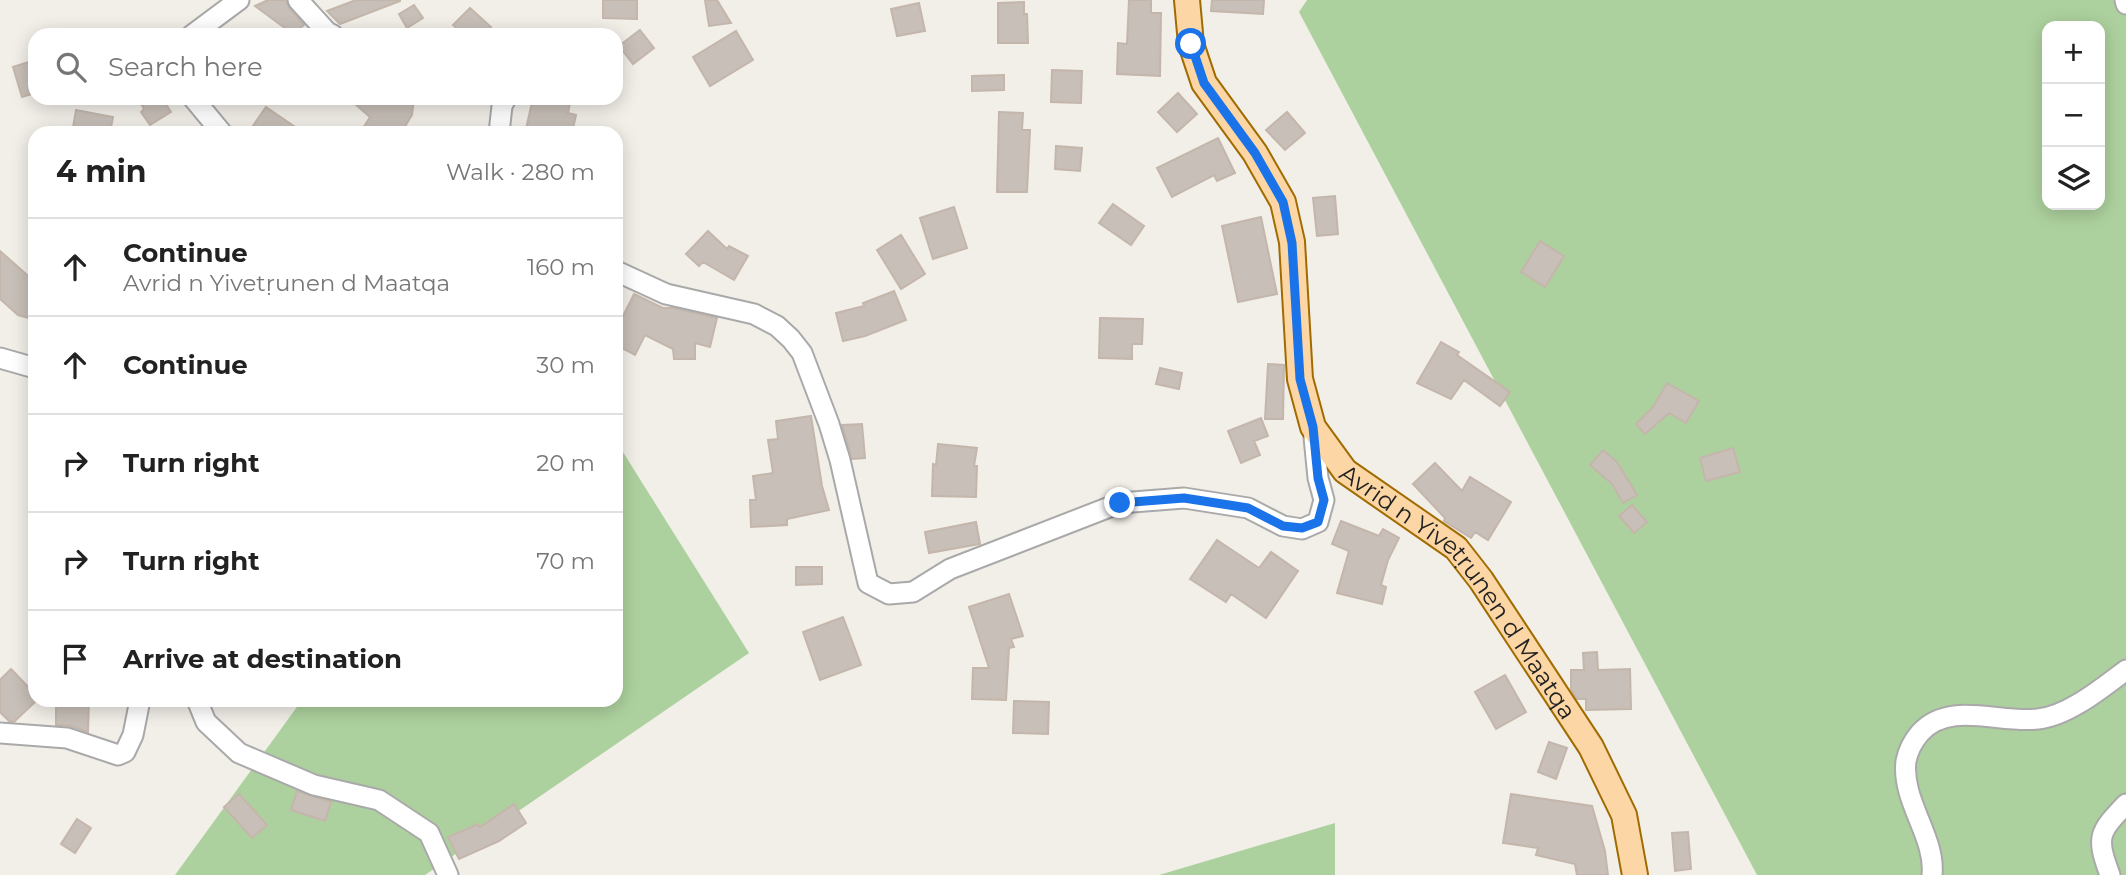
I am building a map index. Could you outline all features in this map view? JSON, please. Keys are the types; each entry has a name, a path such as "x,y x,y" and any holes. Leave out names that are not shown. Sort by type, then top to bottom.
{"main road":[{"name":"Avrid n Yivetṛunen d Maatqa","path":"1187,0 1191,44 1204,83 1255,153 1283,202 1292,243 1300,379 1313,427 1345,471 1456,548 1481,580 1591,747 1624,815 1634,875"}],"street":[{"path":"201,28 239,0"},
{"path":"298,0 323,28"},
{"path":"199,105 216,126"},
{"path":"500,126 502,105"},
{"path":"623,274 667,293 754,314 777,326 791,339 802,353 829,424 869,583 889,594 913,592 950,569 1120,503 1184,498 1248,508 1283,526 1302,528 1318,522 1324,500 1318,478 1313,427"},
{"path":"0,358 28,366"},
{"path":"1932,875 1933,860 1908,783 1906,761 1914,740 1929,723 1955,714 1998,719 2039,719 2080,704 2126,670"},
{"path":"0,733 67,738 118,754 125,752 133,735 139,707"},
{"path":"200,707 206,722 239,753 314,785 379,800 429,833 448,875"},
{"path":"2110,875 2100,848 2105,827 2126,804"}],"green space":[{"path":"1307,0 2126,0 2126,875 1757,875 1299,12"},
{"path":"623,452 749,653 425,875 175,875 297,707 623,707"},
{"path":"1335,823 1335,875 1159,875"}],"building":[{"path":"268,0 286,0 289,8 304,25 300,28 285,28 255,6"},
{"path":"356,0 400,1 340,24 327,11"},
{"path":"603,0 637,0 637,19 603,18"},
{"path":"705,0 717,0 731,23 709,26"},
{"path":"1129,0 1151,0 1151,13 1161,13 1160,76 1117,74 1118,43 1127,44"},
{"path":"1212,0 1264,0 1263,14 1211,11"},
{"path":"1024,2 1028,43 998,43 998,3"},
{"path":"919,3 925,31 897,36 891,9"},
{"path":"414,5 423,18 407,28 399,14"},
{"path":"470,8 491,27 456,28 453,25"},
{"path":"640,30 654,48 633,64 623,51 623,43"},
{"path":"736,31 753,60 710,86 693,57"},
{"path":"28,62 28,95 22,97 13,67"},
{"path":"1052,70 1082,71 1081,103 1051,102"},
{"path":"1004,75 1004,90 972,91 972,76"},
{"path":"1178,93 1197,114 1177,132 1158,112"},
{"path":"142,105 166,105 171,112 150,125 141,112 144,109"},
{"path":"356,105 413,105 412,115 405,126 364,126 370,117"},
{"path":"531,105 570,105 568,113 576,115 574,126 527,126"},
{"path":"266,107 294,126 253,126"},
{"path":"76,110 113,117 111,126 73,126"},
{"path":"999,112 1023,113 1022,130 1030,130 1027,192 997,192"},
{"path":"1287,112 1305,133 1285,150 1266,130"},
{"path":"1218,138 1235,173 1217,181 1214,175 1172,197 1157,168"},
{"path":"1056,146 1082,148 1080,171 1055,169"},
{"path":"1335,196 1338,234 1317,236 1313,198"},
{"path":"1113,204 1144,226 1131,245 1099,223"},
{"path":"954,207 967,248 933,259 920,218"},
{"path":"1261,217 1277,294 1238,302 1222,226"},
{"path":"708,231 727,249 729,246 748,256 734,280 703,262 699,266 686,254"},
{"path":"901,235 925,274 901,289 877,250"},
{"path":"1540,241 1564,256 1545,287 1521,272"},
{"path":"0,251 28,276 28,318 18,315 0,299"},
{"path":"894,291 906,320 865,336 843,341 836,313 864,306 863,303"},
{"path":"634,294 663,308 717,318 710,347 695,343 695,359 674,359 673,349 645,335 635,355 623,349 623,316"},
{"path":"1100,318 1143,319 1142,344 1132,344 1132,359 1099,358"},
{"path":"1441,342 1459,352 1457,355 1510,392 1500,406 1464,380 1451,399 1417,383"},
{"path":"1268,364 1284,365 1283,419 1265,419"},
{"path":"1160,368 1182,373 1179,389 1156,384"},
{"path":"1667,383 1699,401 1686,423 1669,413 1645,434 1636,424 1653,407"},
{"path":"811,416 822,486 829,510 787,519 787,525 751,527 750,500 756,500 753,476 773,473 768,440 778,439 776,421"},
{"path":"1261,418 1268,436 1254,441 1260,455 1241,463 1228,431"},
{"path":"862,424 865,458 852,459 842,425"},
{"path":"938,444 977,448 974,466 977,466 976,497 932,496 933,464 936,465"},
{"path":"1733,448 1740,472 1706,481 1700,458"},
{"path":"1603,450 1617,462 1637,495 1623,503 1612,484 1590,465"},
{"path":"1435,463 1462,491 1470,477 1511,502 1488,540 1475,532 1471,538 1444,521 1445,518 1413,484"},
{"path":"1632,505 1647,522 1634,533 1619,516"},
{"path":"1341,521 1379,536 1383,529 1399,538 1388,560 1381,585 1386,587 1382,604 1337,593 1349,551 1332,544"},
{"path":"976,522 980,544 929,553 925,532"},
{"path":"1217,540 1259,568 1271,552 1298,571 1266,618 1231,594 1226,602 1190,579"},
{"path":"796,567 822,567 822,584 796,585"},
{"path":"1009,594 1023,636 1011,639 1014,647 1009,648 1006,700 972,699 973,668 989,668 969,607"},
{"path":"843,617 861,665 820,680 803,632"},
{"path":"1597,652 1598,670 1630,669 1631,709 1586,710 1586,699 1577,699 1571,689 1571,670 1584,670 1583,653"},
{"path":"11,669 28,687 30,707 14,722 0,712 0,680"},
{"path":"1505,675 1526,712 1496,729 1475,692"},
{"path":"1014,701 1049,702 1048,734 1013,733"},
{"path":"56,707 89,707 88,732 71,726 56,725"},
{"path":"1549,742 1567,748 1556,779 1538,772"},
{"path":"297,791 331,802 325,821 291,810"},
{"path":"239,794 267,825 252,838 224,807"},
{"path":"1511,794 1592,806 1605,851 1608,875 1577,875 1575,864 1536,855 1538,848 1503,843"},
{"path":"514,804 526,823 499,841 459,859 448,837 478,824 480,827"},
{"path":"77,819 91,828 75,853 61,844"},
{"path":"1688,832 1691,869 1675,871 1672,833"}],"route":[{"path":"1120,503 1184,498 1248,508 1283,526 1302,528 1318,522 1324,500 1318,478 1313,427 1300,379 1292,243 1283,202 1255,153 1204,83 1191,44"}]}
